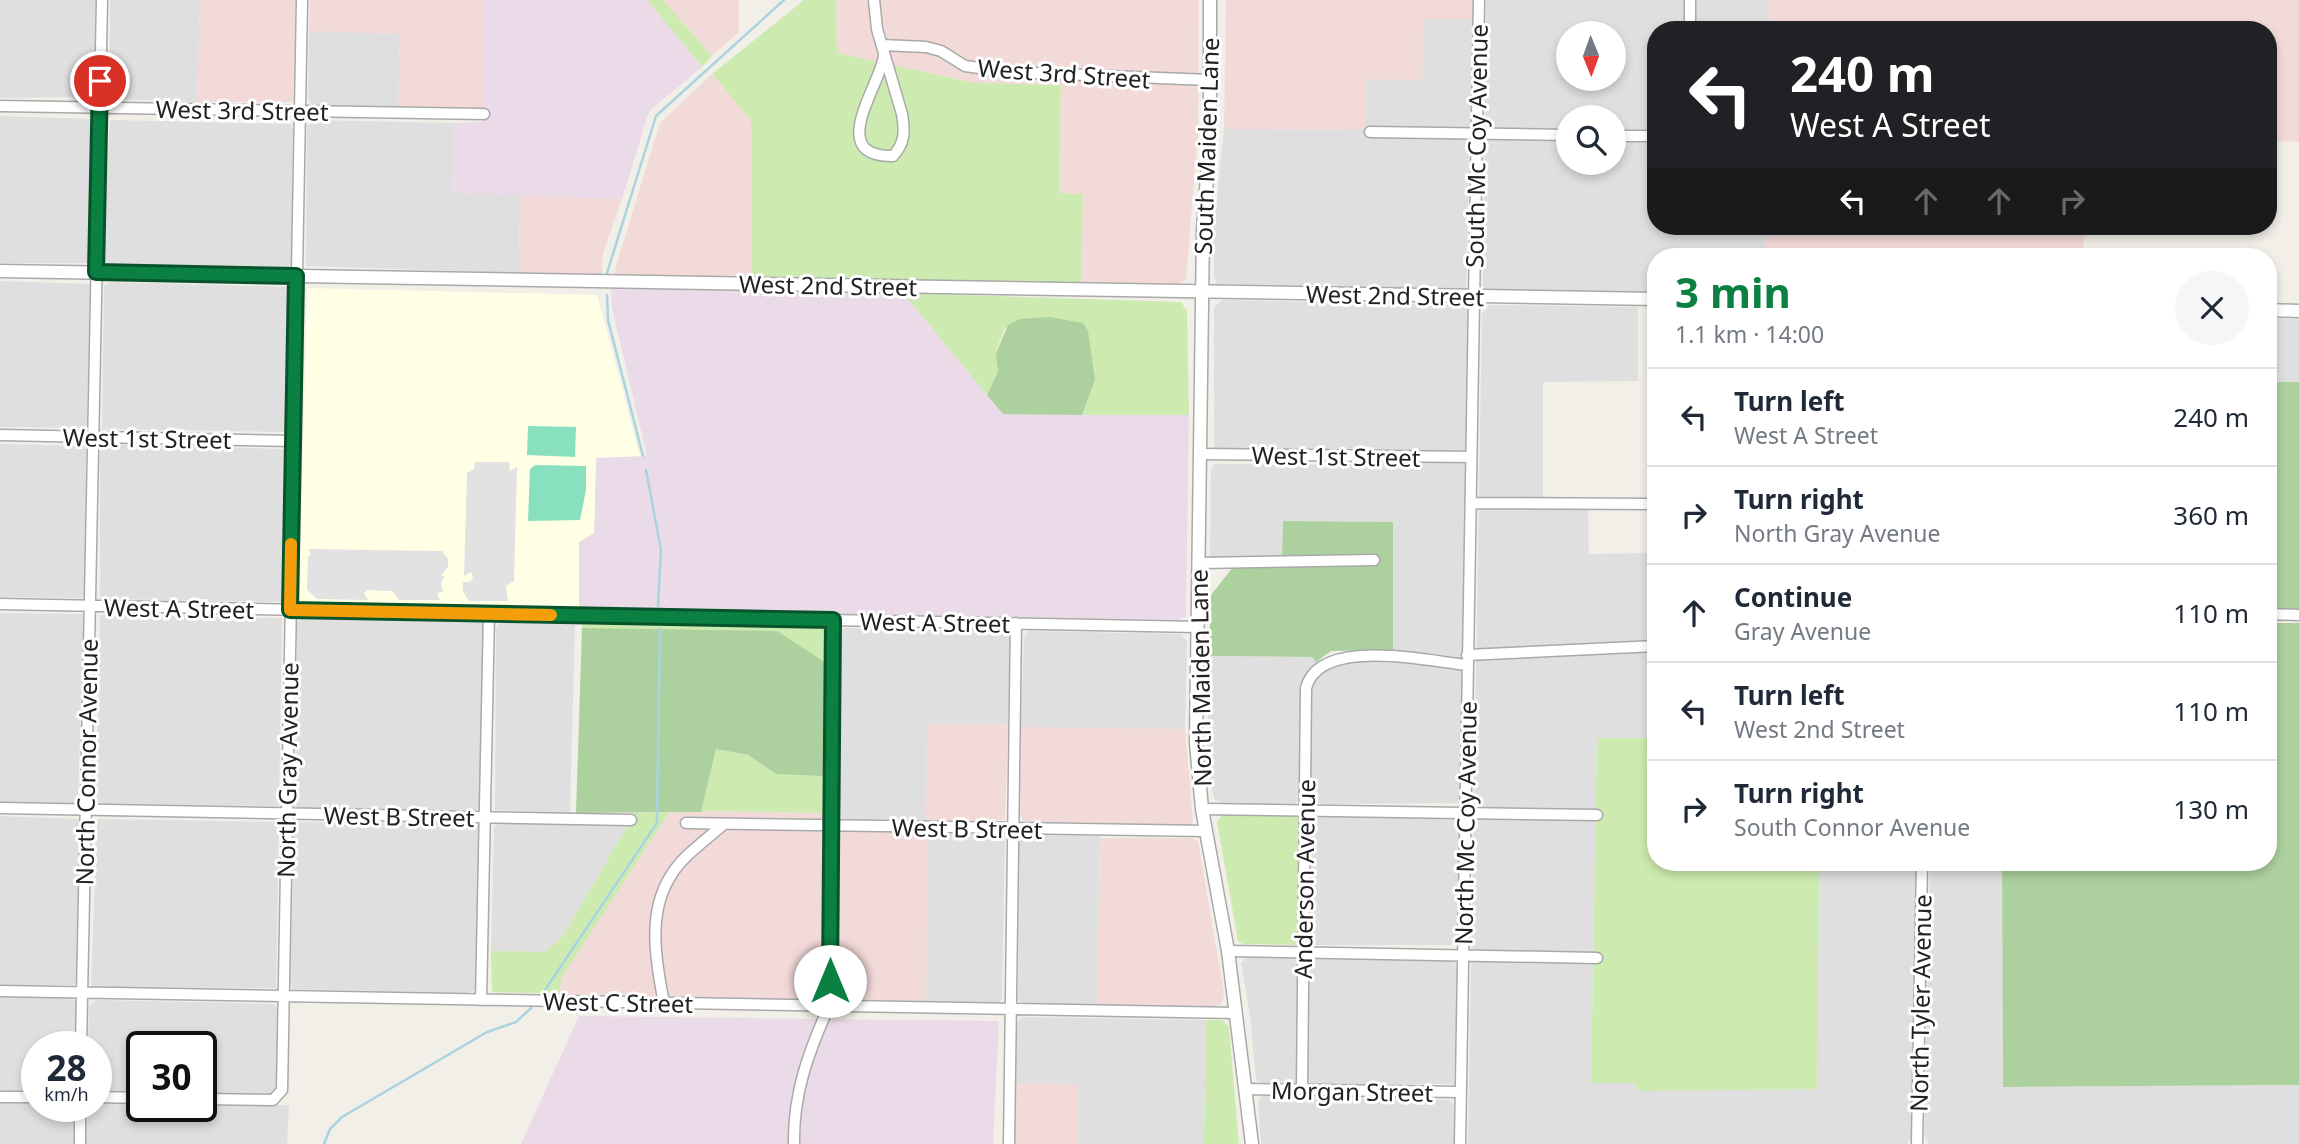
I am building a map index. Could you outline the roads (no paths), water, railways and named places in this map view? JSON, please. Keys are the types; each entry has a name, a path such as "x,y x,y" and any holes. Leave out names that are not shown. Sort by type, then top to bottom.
{"street":[{"name":"North Connor Avenue","path":"81,1031 102,0"},
{"name":"North Gray Avenue","path":"217,1099 278,1097 282,1090 302,0"},
{"path":"874,0 874,16 904,127 904,140 893,156 884,156 866,148 860,140 859,128 866,97 880,75 883,50"},
{"name":"South Maiden Lane","path":"1202,292 1210,80 1210,0"},
{"name":"South Mc Coy Avenue","path":"1471,503 1479,0"},
{"path":"1690,0 1690,21"},
{"name":"West 3rd Street","path":"883,50 926,47 941,51 965,66 1009,72 1210,80"},
{"name":"West 3rd Street","path":"0,106 484,114"},
{"path":"1370,132 1556,135"},
{"path":"1626,136 1647,136"},
{"name":"West 2nd Street","path":"0,271 1647,299"},
{"name":"North Maiden Lane","path":"1202,292 1196,744 1202,809 1228,951 1252,1144"},
{"path":"2277,310 2299,311"},
{"name":"West 1st Street","path":"0,435 294,441"},
{"name":"West 1st Street","path":"1200,454 1471,457"},
{"path":"1471,503 1647,504"},
{"name":"North Mc Coy Avenue","path":"1460,1144 1471,503"},
{"path":"1199,563 1374,560"},
{"name":"West A Street","path":"0,604 1198,627"},
{"path":"481,999 489,614"},
{"path":"2277,614 2299,615"},
{"path":"794,1144 798,1090 804,1064 829,1006 833,620"},
{"path":"1009,1144 1016,623"},
{"path":"1467,660 1647,647"},
{"name":"Anderson Avenue","path":"1302,1090 1306,688 1314,670 1343,656 1467,660"},
{"name":"West B Street","path":"0,808 631,820"},
{"path":"1202,809 1597,815"},
{"name":"West B Street","path":"686,823 1206,831"},
{"path":"664,1003 656,961 655,933 665,887 676,869 724,824"},
{"name":"North Tyler Avenue","path":"1917,1144 1922,871"},
{"path":"1228,951 1597,958"},
{"name":"West C Street","path":"0,991 1236,1013"},
{"name":"Morgan Street","path":"1245,1089 1460,1092"},
{"path":"0,1097 21,1097"},
{"path":"80,1122 80,1144"}],"waterway":[{"path":"607,273 656,116 784,0"},
{"path":"607,295 608,320 643,456"},
{"path":"646,470 661,550 658,606"},
{"path":"543,993 657,823 660,629"},
{"path":"324,1144 330,1129 342,1117 487,1032 516,1022 531,1008"}]}
